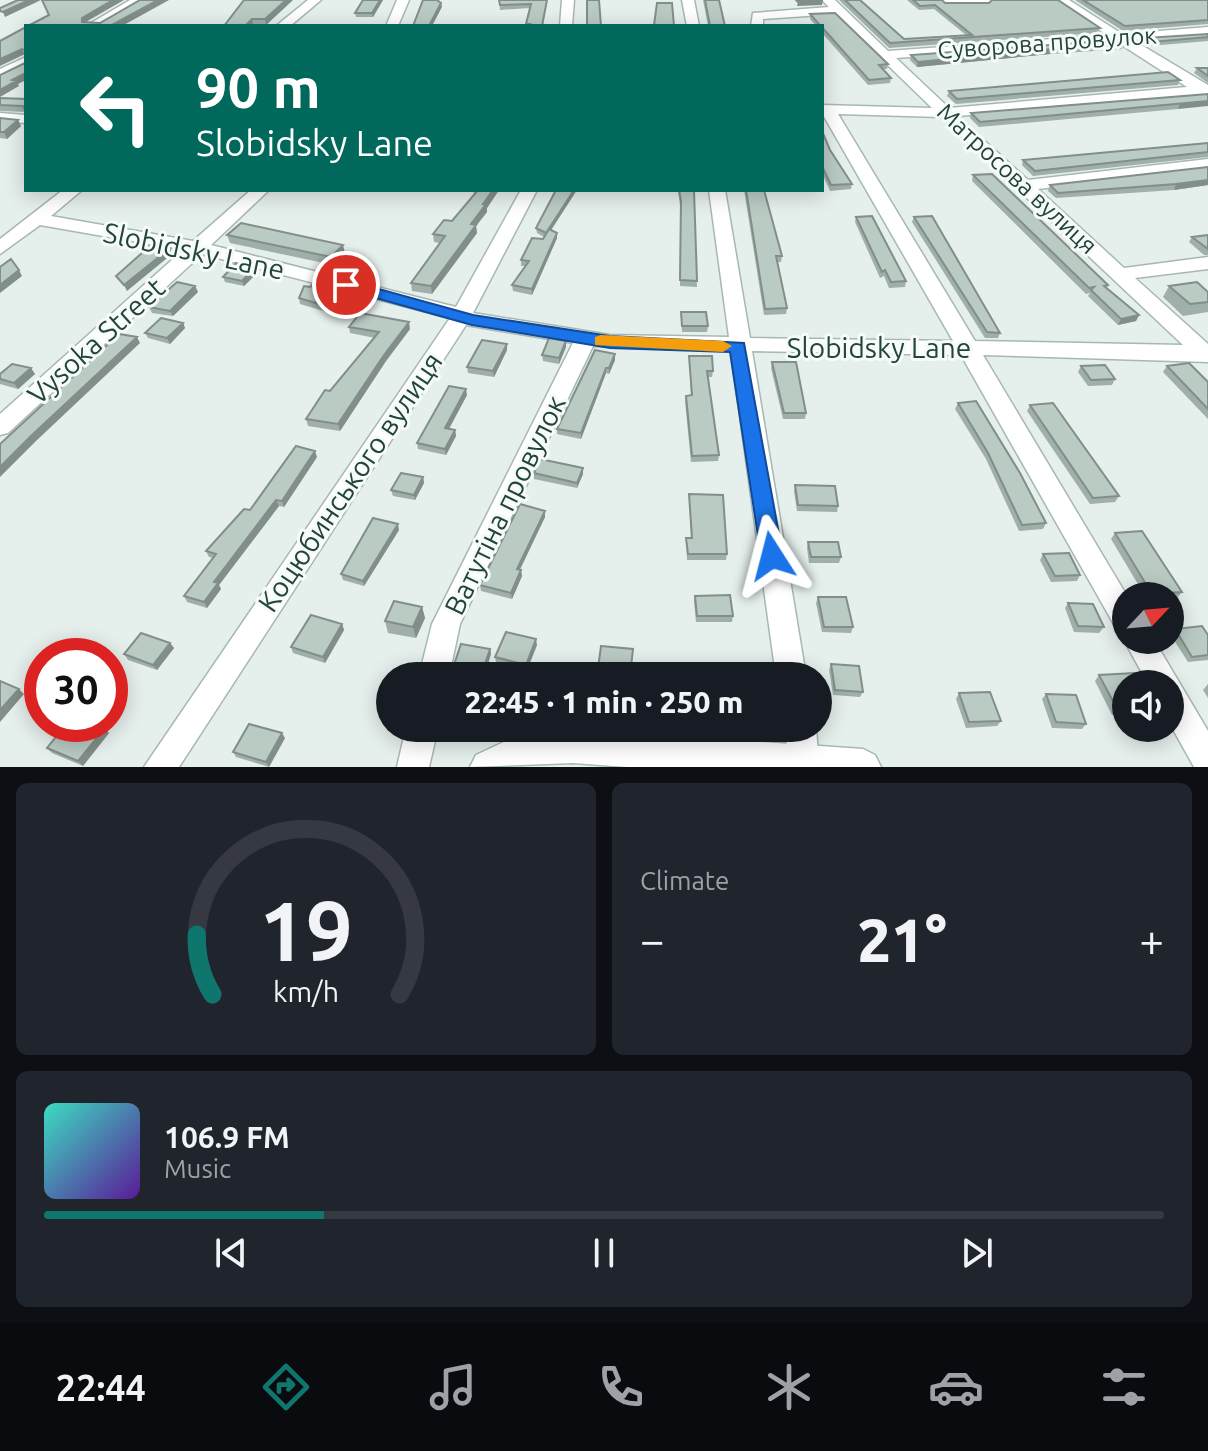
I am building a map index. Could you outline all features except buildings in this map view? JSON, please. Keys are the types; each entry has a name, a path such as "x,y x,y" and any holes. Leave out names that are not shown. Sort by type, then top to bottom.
{"street":[{"path":"96,24 139,0"},
{"path":"285,24 315,0"},
{"path":"393,24 403,0"},
{"path":"566,24 568,0"},
{"path":"688,0 693,24"},
{"path":"944,0 988,0"},
{"path":"1061,0 1206,91"},
{"path":"757,24 757,16 833,5"},
{"name":"Матросова вулиця","path":"833,5 1023,186 1207,353"},
{"name":"Суворова провулок","path":"885,55 1208,31"},
{"path":"0,75 24,62"},
{"path":"825,109 945,113 1206,91"},
{"path":"825,109 969,348 1112,595"},
{"path":"0,117 24,119"},
{"path":"1023,186 1208,164"},
{"path":"0,248 71,192"},
{"name":"Vysoka Street","path":"0,427 259,192"},
{"name":"Коцюбинського вулиця","path":"160,767 462,315 528,192"},
{"path":"717,192 738,347 789,662"},
{"name":"Slobidsky Lane","path":"37,219 200,248 472,320 586,338 738,347 1207,353"},
{"path":"1120,274 1208,263"},
{"name":"Ватутіна провулок","path":"437,662 446,624 586,338"},
{"path":"1184,719 1208,761"},
{"path":"413,767 419,742"},
{"path":"802,742 805,763"},
{"path":"488,767 523,750 573,746 863,767"}],"slow traffic":[{"path":"601,341 723,346"}],"route":[{"path":"346,285 472,320 610,342 738,347 772,556"}]}
